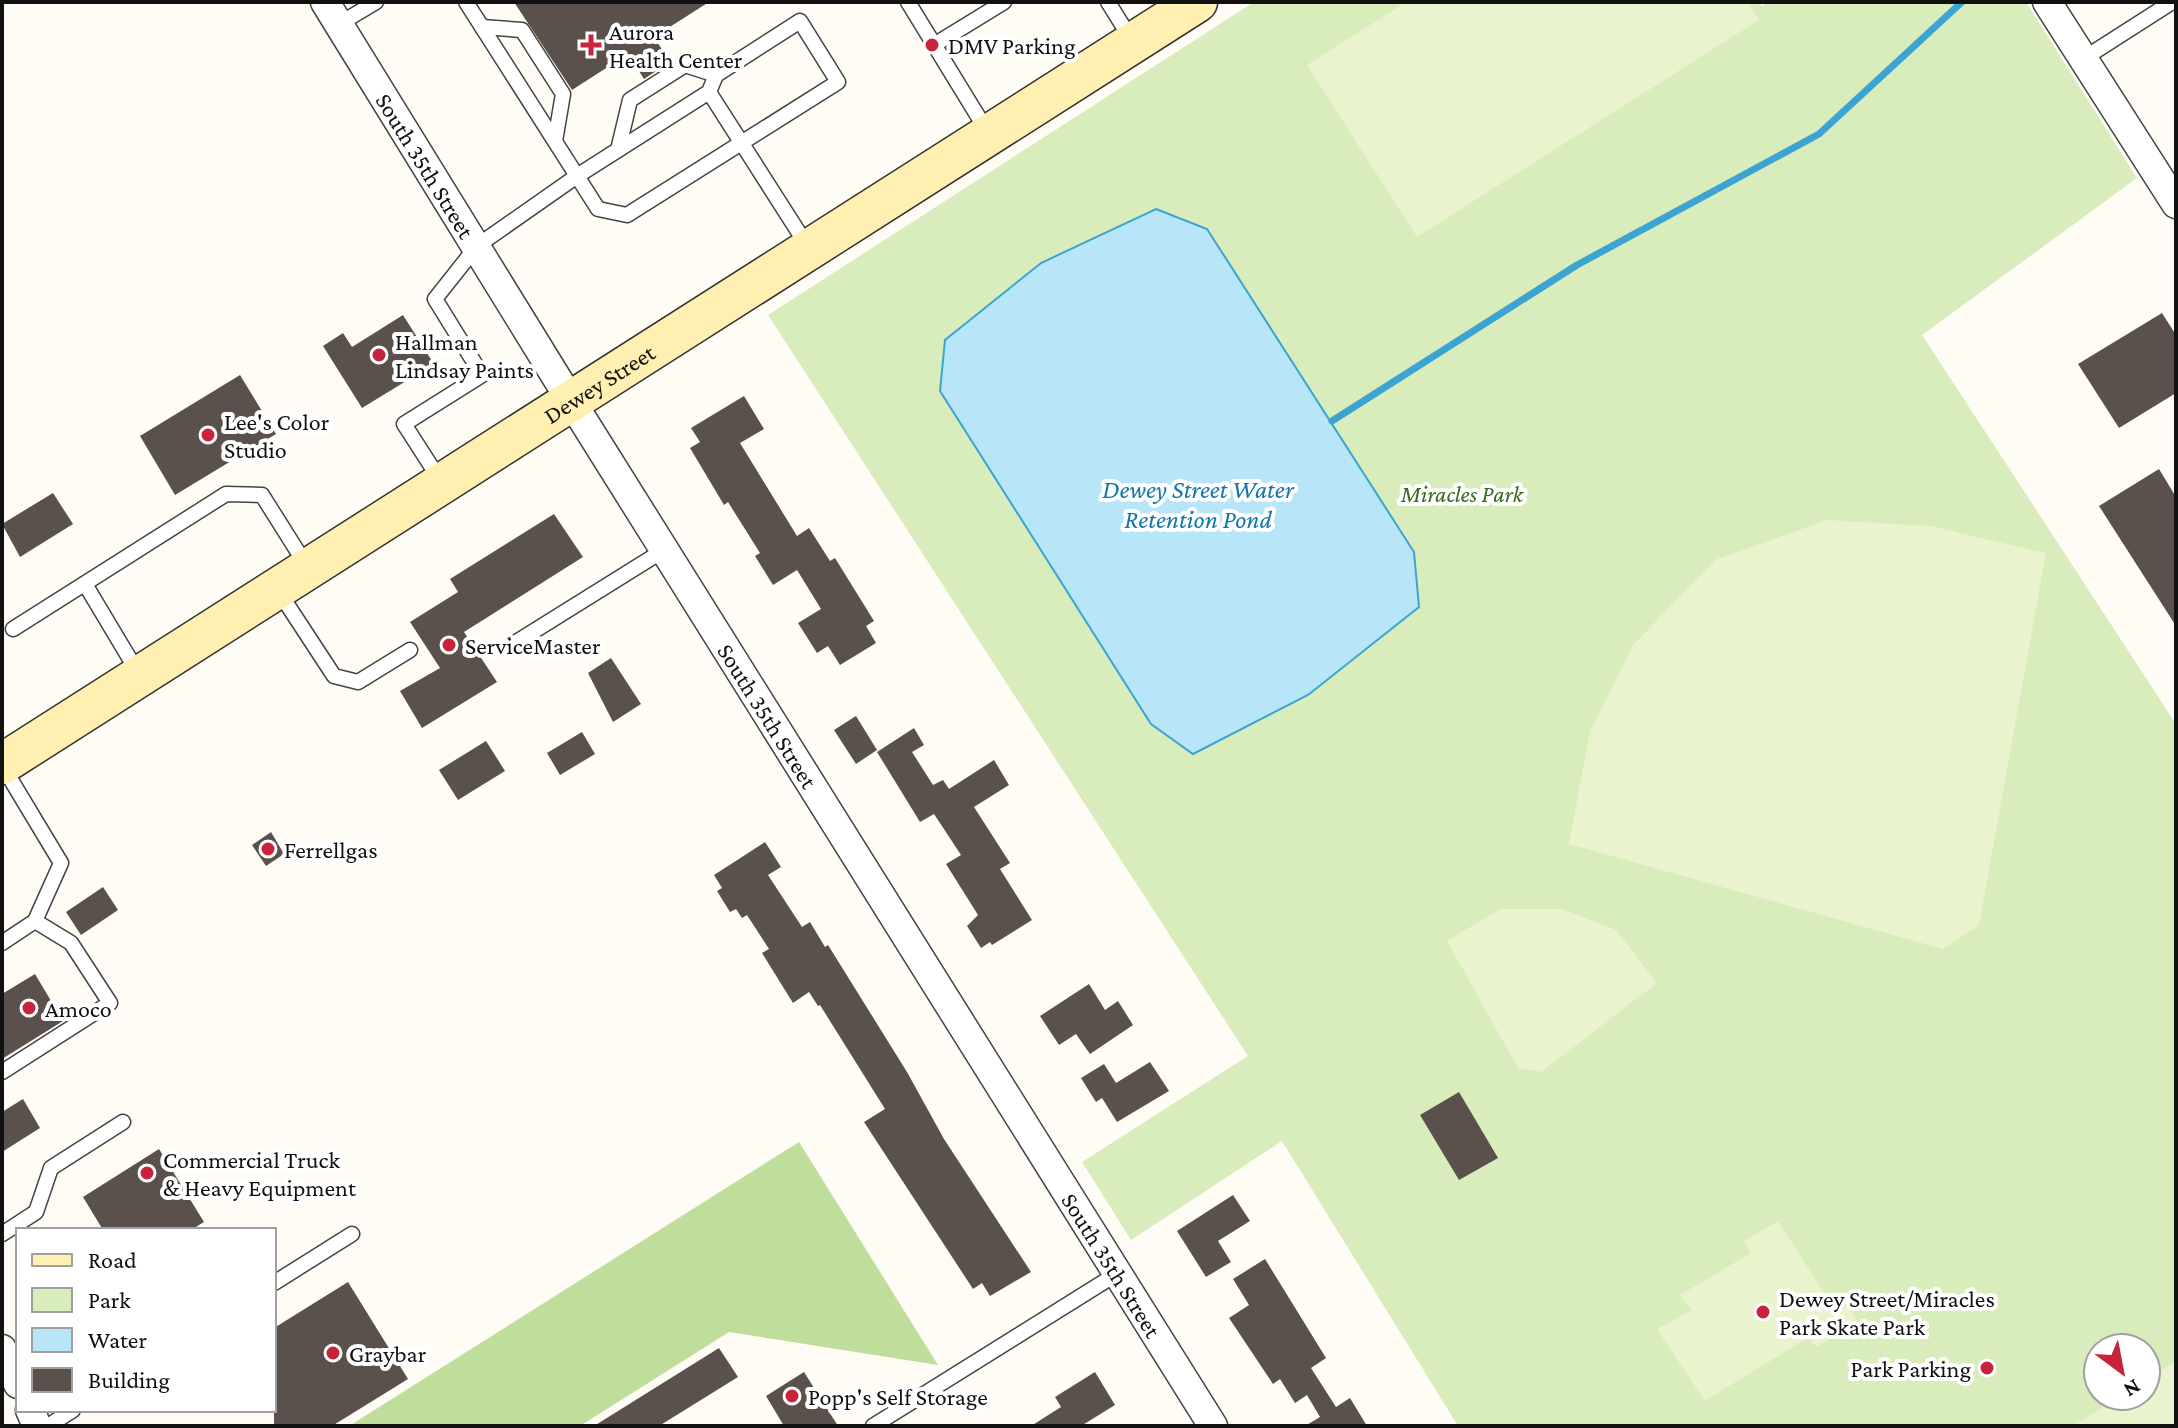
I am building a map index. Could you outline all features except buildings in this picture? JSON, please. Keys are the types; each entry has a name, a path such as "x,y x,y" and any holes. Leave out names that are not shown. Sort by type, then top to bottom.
{"street":[{"name":"Dewey Street","path":"2,764 1197,2"},
{"path":"2047,2 2176,204"},
{"name":"South 35th Street","path":"332,13 571,401 1213,1426"},
{"path":"2,1349 16,1380"}],"lane":[{"path":"332,13 376,2"},
{"path":"442,483 404,424 482,375 435,299 477,246 577,176 709,92 716,75 800,21 838,82 627,215 598,209 577,176 555,141 466,2"},
{"path":"908,2 990,135"},
{"path":"934,45 984,7 1004,2"},
{"path":"1108,2 1133,42"},
{"path":"2083,59 2172,2"},
{"path":"482,27 522,30 547,68 563,94 555,141"},
{"path":"618,150 630,100 685,65 716,75"},
{"path":"709,92 810,250"},
{"path":"13,629 226,494 262,495 292,579 334,676 358,682 410,650"},
{"path":"510,646 664,550"},
{"path":"85,584 140,676"},
{"path":"2,764 61,863 35,921 2,943"},
{"path":"2,1072 110,1003 71,943 35,921"},
{"path":"2,1234 36,1212 51,1168 123,1122"},
{"path":"276,1282 352,1234"},
{"path":"873,1426 1118,1273"},
{"path":"48,1426 70,1412"}],"green space":[{"name":"Miracles Park","path":"1254,2 1759,2 1762,6 1769,2 2026,2 2137,178 1922,335 2176,724 2176,1426 1458,1426 1282,1141 1131,1240 1082,1162 1248,1056 768,315"},
{"path":"1406,2 1748,2 1759,20 1417,237 1307,65"},
{"path":"1827,520 1930,526 2046,553 1979,925 1943,949 1569,844 1590,731 1633,645 1715,560"},
{"path":"1500,909 1562,909 1616,930 1657,983 1541,1072 1518,1068 1447,941"},
{"path":"799,1142 938,1365 729,1332 580,1426 349,1426"},
{"name":"Dewey Street/Miracles Park Skate Park","path":"1778,1221 1837,1313 1848,1306 1857,1321 1816,1347 1809,1337 1705,1401 1657,1329 1692,1310 1680,1295 1751,1253 1744,1241"},
{"path":"2176,1361 2176,1426 2073,1426 2095,1412 2162,1412 2162,1370"}],"water":[{"name":"Dewey Street Water Retention Pond","path":"1156,209 1207,229 1414,552 1419,607 1308,695 1193,754 1151,724 940,391 945,340 1041,263"}],"waterway":[{"path":"1332,421 1577,265 1819,134 1962,2"}],"place":[{"name":"Aurora Health Center","path":"591,45"},
{"name":"DMV Parking","path":"932,45"},
{"name":"Hallman Lindsay Paints","path":"379,355"},
{"name":"Lee's Color Studio","path":"208,435"},
{"name":"ServiceMaster","path":"449,645"},
{"name":"Ferrellgas","path":"268,849"},
{"name":"Amoco","path":"29,1008"},
{"name":"Commercial Truck & Heavy Equipment","path":"147,1173"},
{"name":"Dewey Street/Miracles Park Skate Park","path":"1763,1312"},
{"name":"Graybar","path":"333,1353"},
{"name":"Park Parking","path":"1987,1368"},
{"name":"Popp's Self Storage","path":"792,1396"}]}
